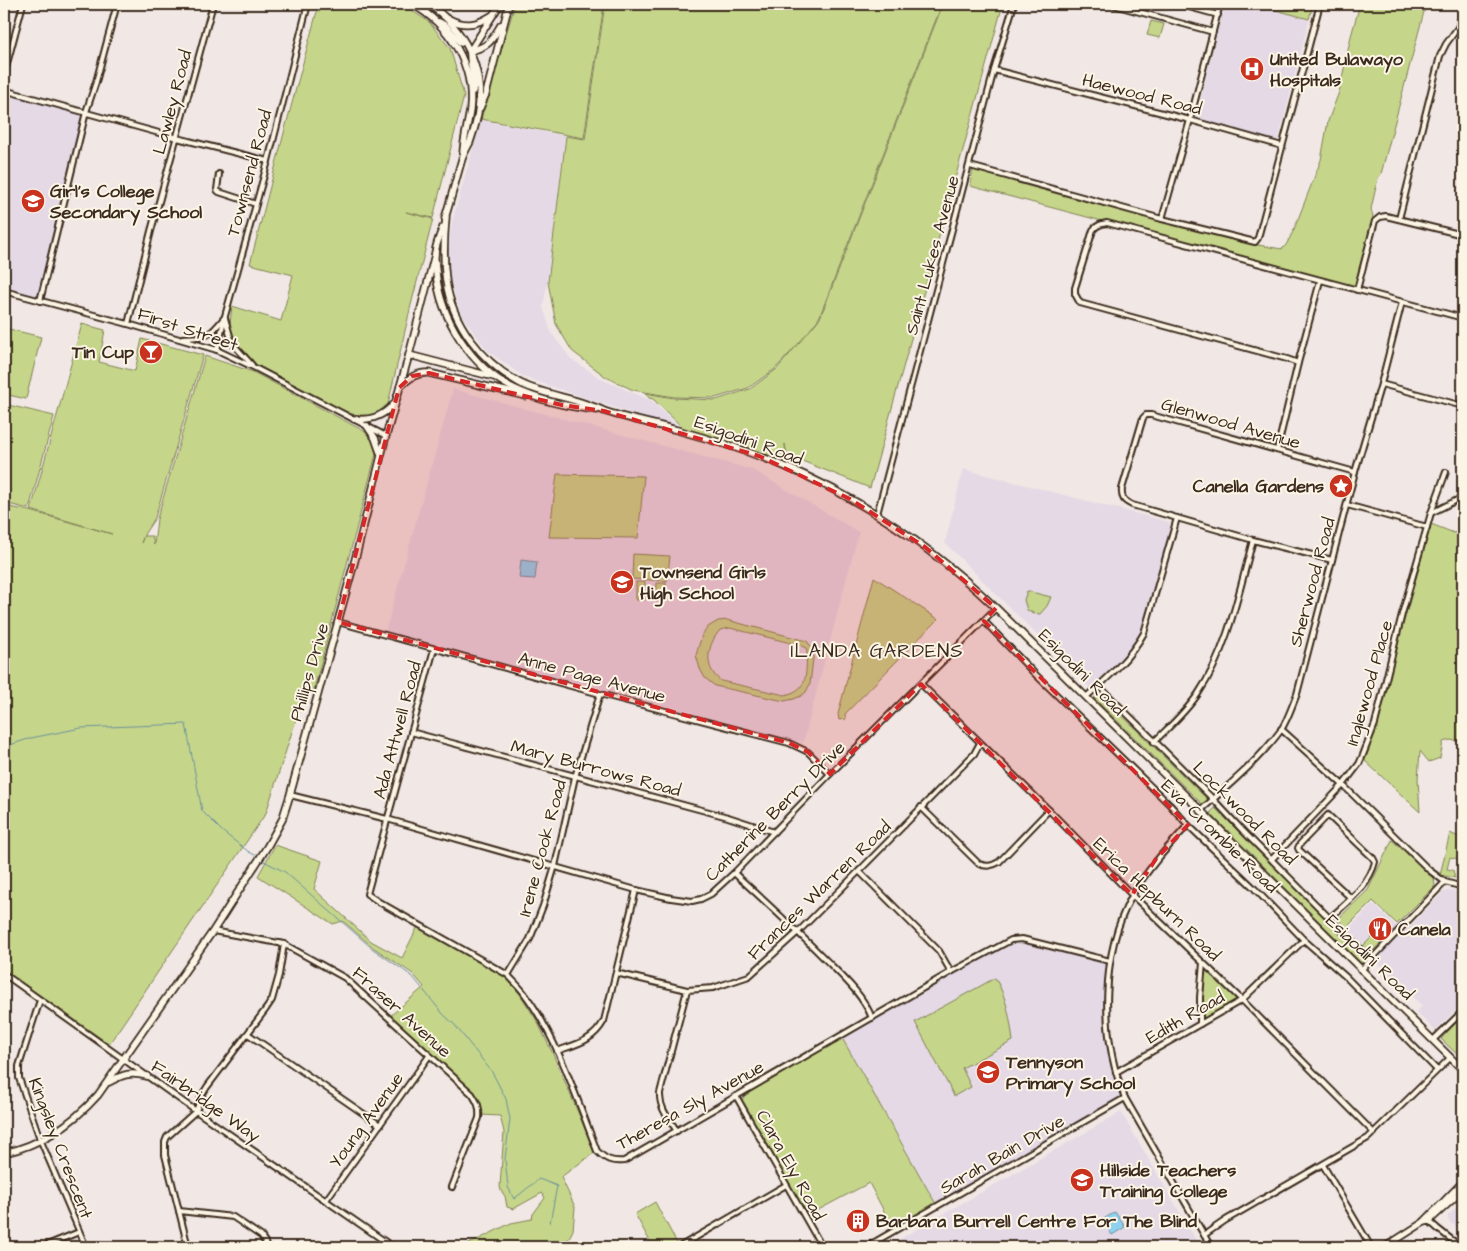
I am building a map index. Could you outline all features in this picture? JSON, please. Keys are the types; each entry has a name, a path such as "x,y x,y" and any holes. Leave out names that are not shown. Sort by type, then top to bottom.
{"main road":[{"name":"Esigodini Road","path":"412,4 437,21 449,35 462,58 468,74 471,96 462,156 435,254 439,293 453,327 458,337 485,368 512,388 562,406 604,411"},
{"name":"Esigodini Road","path":"428,4 445,17 456,29 475,62 480,84 478,112 470,141 462,156"},
{"path":"471,96 474,82 470,51 500,4"},
{"path":"478,112 486,94 509,4"},
{"path":"445,17 457,23 467,25 485,20 493,14"},
{"path":"470,51 487,45 504,18"},
{"path":"437,21 446,26 470,51"},
{"name":"Esigodini Road","path":"446,216 444,250 446,282 451,303 457,318 470,339 492,363 518,382 604,411 680,431 759,456 813,479 877,514 912,537 944,561 996,608 1463,1070"},
{"name":"Phillips Drive","path":"4,1153 40,1140 59,1130 78,1116 98,1095 213,931 267,847 282,820 338,622 435,254"},
{"path":"409,355 518,382"},
{"path":"400,388 412,376 423,372 562,406"},
{"path":"354,419 366,420 378,417 395,404"},
{"path":"367,426 375,438 381,458"},
{"path":"107,1083 126,1074 147,1076"},
{"path":"1427,1220 1463,1182"},
{"path":"1385,1247 1427,1220 1463,1190"}],"street":[{"path":"4,75 23,4"},
{"path":"40,301 86,112 117,4"},
{"name":"Lawley Road","path":"128,324 151,231 213,4"},
{"name":"Townsend Road","path":"217,350 308,4"},
{"name":"Saint Lukes Avenue","path":"877,514 994,70 1014,4"},
{"path":"1110,4 1213,32"},
{"path":"1178,4 1218,15"},
{"path":"1162,219 1220,4"},
{"path":"970,166 1162,219 1255,242 1258,238 1320,4"},
{"path":"1399,219 1440,56 1446,44 1461,26 1463,9"},
{"name":"Haewood Road","path":"994,70 1190,120 1282,146"},
{"path":"4,90 268,161"},
{"path":"219,174 217,190 219,192 256,204"},
{"path":"1357,290 1375,221 1380,217 1386,216 1463,235"},
{"path":"1298,363 1083,304 1076,297 1075,288 1093,230 1101,224 1107,223 1463,318"},
{"path":"1277,450 1320,281"},
{"name":"First Street","path":"4,291 217,350 386,436"},
{"name":"Sherwood Road","path":"1201,810 1251,763 1281,729 1290,713 1297,694 1402,302"},
{"path":"177,338 207,336 225,316"},
{"path":"225,316 232,343 255,368"},
{"path":"1381,384 1463,406"},
{"name":"Glenwood Avenue","path":"1177,518 1132,505 1126,502 1122,496 1122,489 1142,418 1146,415 1355,472"},
{"name":"Inglewood Place","path":"1272,859 1343,786 1359,764 1375,724 1402,614 1431,513 1446,472"},
{"path":"1431,513 1463,497"},
{"path":"1347,505 1427,527"},
{"path":"1086,697 1136,647 1144,633 1177,518 1332,560"},
{"path":"1154,742 1192,702 1206,681 1223,643 1253,540"},
{"name":"Catherine Berry Drive","path":"290,795 386,819 636,890 671,898 697,900 711,894 734,873 996,608"},
{"name":"Eva Crombie Road","path":"984,621 1034,673 1170,805 1188,825 1253,886 1304,940 1346,978 1437,1070"},
{"name":"Anne Page Avenue","path":"338,622 600,694 789,743 808,752 830,774"},
{"name":"Ada Attwell Road","path":"386,819 434,649"},
{"name":"Erica Hepburn Road","path":"921,684 1132,895 1242,1000 1374,1133"},
{"name":"Lockwood Road","path":"1098,686 1213,799 1370,959"},
{"name":"Irene Cook Road","path":"508,975 536,926 555,866 575,776 600,694"},
{"path":"1281,729 1343,786 1428,870 1445,882 1463,887"},
{"name":"Mary Burrows Road","path":"411,732 774,832"},
{"name":"Frances Warren Road","path":"616,973 687,990 713,988 749,976 798,932 859,872 974,754 980,743"},
{"path":"921,808 979,864 989,866 999,862 1049,810"},
{"path":"1330,918 1351,898 1365,884 1375,862 1328,815 1298,848 1351,898"},
{"name":"Theresa Sly Avenue","path":"386,819 368,895 508,975 524,992 557,1051 597,1151 607,1160 612,1161 624,1161 951,972 1011,940 1027,940 1110,961"},
{"path":"1188,825 1143,876 1120,921 1110,961 1109,1037 1116,1072 1126,1098 1211,1247"},
{"path":"859,872 939,951 951,972"},
{"path":"734,873 798,932 851,986 865,1003 872,1018"},
{"path":"1361,970 1445,882"},
{"path":"557,1051 583,1042 593,1036 604,1021 608,1011 636,890"},
{"name":"Fraser Avenue","path":"213,931 284,944 345,978 472,1094 478,1103 480,1110 479,1118 452,1187"},
{"name":"Edith Road","path":"1116,1072 1242,1000 1304,940"},
{"path":"188,1247 165,1156 165,1142 167,1137 196,1111 202,1095 266,1009 274,994 284,944"},
{"path":"1200,1024 1203,963"},
{"name":"Fairbridge Way","path":"4,974 196,1111 393,1247"},
{"path":"677,1131 663,1109 660,1093 687,990"},
{"name":"Kingsley Crescent","path":"40,1000 19,1066 19,1078 40,1140 86,1247"},
{"path":"1432,1040 1463,1011"},
{"path":"248,1034 380,1125"},
{"name":"Young Avenue","path":"326,1200 430,1056"},
{"path":"1204,1235 1226,1220 1323,1165 1374,1133 1450,1058"},
{"name":"Clara Ely Road","path":"736,1096 822,1247"},
{"name":"Sarah Bain Drive","path":"866,1247 1126,1098"},
{"path":"1323,1165 1371,1247"},
{"path":"679,1247 786,1185"},
{"path":"179,1211 233,1217 261,1236 266,1247"},
{"path":"1427,1220 1461,1247"},
{"path":"42,1247 79,1232"}],"highlighted area":[{"path":"429,373 562,405 604,411 759,456 850,499 925,547 996,608 984,621 1188,825 1156,859 1132,895 921,684 830,774 808,752 789,743 338,622 399,388 412,376"}],"shaded area":[{"name":"United Bulawayo Hospitals","path":"1224,4 1313,4 1278,141 1196,119"},
{"name":"Girl's College Secondary School","path":"4,92 83,113 39,299 4,289"},
{"path":"481,120 565,136 543,307 552,334 571,359 603,380 652,401 683,431 524,377 488,351 462,316 448,275 448,250 452,222"},
{"name":"Townsend Girls High School","path":"453,389 753,470 859,532 803,743 385,632"},
{"path":"963,469 1169,522 1171,529 1142,632 1135,646 1091,689 945,543"},
{"path":"1452,890 1463,893 1463,1003 1435,1031 1416,1012 1422,1006 1346,932 1373,904 1404,933 1443,892"},
{"name":"Tennyson Primary School","path":"1022,940 1108,962 1108,1039 1124,1098 937,1206 841,1036 1011,942"},
{"name":"Hillside Teachers Training College","path":"1121,1112 1200,1247 886,1247"},
{"path":"1463,1201 1463,1232 1449,1222 1448,1216"}],"green space":[{"path":"319,4 399,4 405,6 429,22 450,48 464,96 433,218 406,212 433,219 388,404 374,416 350,414 255,364 233,343 230,324 232,306 281,321 293,275 250,264"},
{"path":"515,4 604,4 584,138 481,119"},
{"path":"605,4 942,4 819,318 803,339 775,369 748,388 715,398 674,397 633,390 606,377 572,351 556,324 548,282 566,136 585,139"},
{"path":"943,4 1003,4 870,488 787,455 785,444 786,463 685,430 645,393 674,398 716,400 750,389 777,369 820,318"},
{"path":"1254,4 1313,4 1309,19"},
{"path":"1360,4 1426,4 1381,174 1378,178 1371,209 1374,221 1355,288 970,186 973,168 1252,244 1282,249 1293,232 1321,160 1328,121 1339,92"},
{"path":"1151,21 1164,24 1160,38 1147,35"},
{"path":"82,324 105,330 99,362 135,371 142,339 203,355 155,518 145,533 141,543 144,536 152,536 154,545 157,519 205,356 253,372 364,431 372,440 376,454 313,693 306,688 266,813 109,1044 4,970 4,506 30,511 112,534 31,510"},
{"path":"5,328 41,337 26,399 4,394"},
{"path":"4,404 54,416 29,509 4,503"},
{"path":"557,474 644,476 638,538 549,537"},
{"path":"1431,524 1454,533 1463,528 1463,742 1450,740 1443,742 1440,758 1429,762 1420,751 1418,779 1420,812 1365,761"},
{"path":"633,554 670,556 667,581 632,579"},
{"path":"874,577 938,619 845,714 846,719 839,720 838,714"},
{"path":"636,582 645,582 645,600 636,600"},
{"path":"657,583 666,583 665,601 656,601"},
{"path":"1027,591 1051,597 1047,606 1040,614 1027,610 1024,600"},
{"path":"727,620 807,641 814,651 810,684 806,692 794,699 784,701 715,686 705,678 696,655 702,635 708,627 718,621","holes":["730,628 803,646 807,652 805,680 799,689 785,695 721,681 715,676 709,663 712,642 720,630"]},
{"path":"1099,693 1208,800 1203,805 1094,698"},
{"path":"1215,808 1366,958 1361,963 1210,813"},
{"path":"1450,833 1463,839 1463,860 1450,857 1447,869 1453,870 1455,878 1440,875"},
{"path":"1392,840 1434,879 1435,886 1397,924 1373,901 1346,928 1338,919 1368,890"},
{"path":"275,845 322,861 314,889 371,941 402,958 418,926 506,977 520,994 537,1021 553,1054 595,1152 561,1177 575,1207 573,1230 566,1247 463,1247 511,1223 532,1219 533,1214 545,1198 542,1193 513,1209 507,1207 505,1196 500,1186 504,1132 500,1116 480,1115 479,1102 389,1017 424,987 413,974 374,948 343,921 333,924 258,876"},
{"path":"1388,931 1389,934 1372,952 1366,951 1357,943 1359,942 1363,946 1373,936 1377,940 1381,939"},
{"path":"1205,967 1240,1000 1202,1022"},
{"path":"995,978 1005,1000 1013,1041 962,1068 971,1087 954,1096 915,1022"},
{"path":"1463,1015 1463,1060 1441,1039"},
{"path":"842,1038 937,1206 894,1230 869,1183 805,1217 741,1102 745,1095"},
{"path":"655,1202 678,1245 674,1247 653,1247 635,1214"}],"water":[{"path":"521,560 537,562 535,579 519,578"},
{"path":"1115,1212 1125,1227 1112,1235 1102,1220"}],"waterway":[{"path":"4,747 31,738 81,728 186,724 202,811 223,832 257,856"},
{"path":"262,860 285,872 373,949 412,976 443,1014 454,1024 492,1072 506,1099 510,1119 505,1159 508,1187 514,1199 539,1179 557,1186 550,1223"}],"place":[{"name":"United Bulawayo Hospitals","path":"1252,69"},
{"name":"Girl's College Secondary School","path":"33,201"},
{"name":"Tin Cup","path":"151,352"},
{"name":"Canella Gardens","path":"1341,486"},
{"name":"Townsend Girls High School","path":"622,582"},
{"name":"Canela","path":"1380,929"},
{"name":"Tennyson Primary School","path":"988,1072"},
{"name":"Hillside Teachers Training College","path":"1082,1180"},
{"name":"Barbara Burrell Centre For The Blind","path":"858,1221"}],"district":[{"name":"ILANDA GARDENS","path":"877,650"}]}
